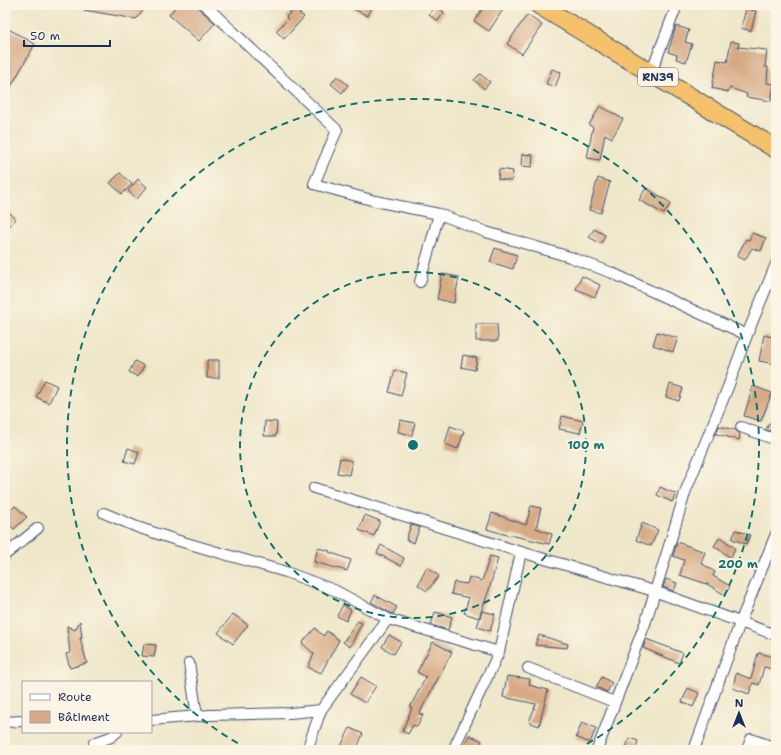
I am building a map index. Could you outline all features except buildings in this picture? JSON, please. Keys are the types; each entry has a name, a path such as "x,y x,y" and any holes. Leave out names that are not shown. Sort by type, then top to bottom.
{"highway":[{"name":"RN39","path":"539,5 776,149"}],"street":[{"path":"205,5 337,130 314,184 375,201 439,214 486,232 570,257 612,273 747,335"},
{"path":"651,73 677,5"},
{"path":"420,282 439,214"},
{"path":"597,750 646,621 686,490 776,264"},
{"path":"741,427 776,440"},
{"path":"314,488 521,552 654,591 776,635"},
{"path":"104,513 137,527 176,540 286,572 334,590 388,619 500,652"},
{"path":"5,555 38,528"},
{"path":"694,750 740,623 776,534"},
{"path":"453,750 500,652 521,552"},
{"path":"307,750 321,710 388,619"},
{"path":"189,663 197,716"},
{"path":"528,668 614,702"},
{"path":"152,720 197,716 290,713 321,710"},
{"path":"5,722 22,721"},
{"path":"94,750 94,743 111,737 116,733"},
{"path":"747,750 751,739 776,748"}]}
